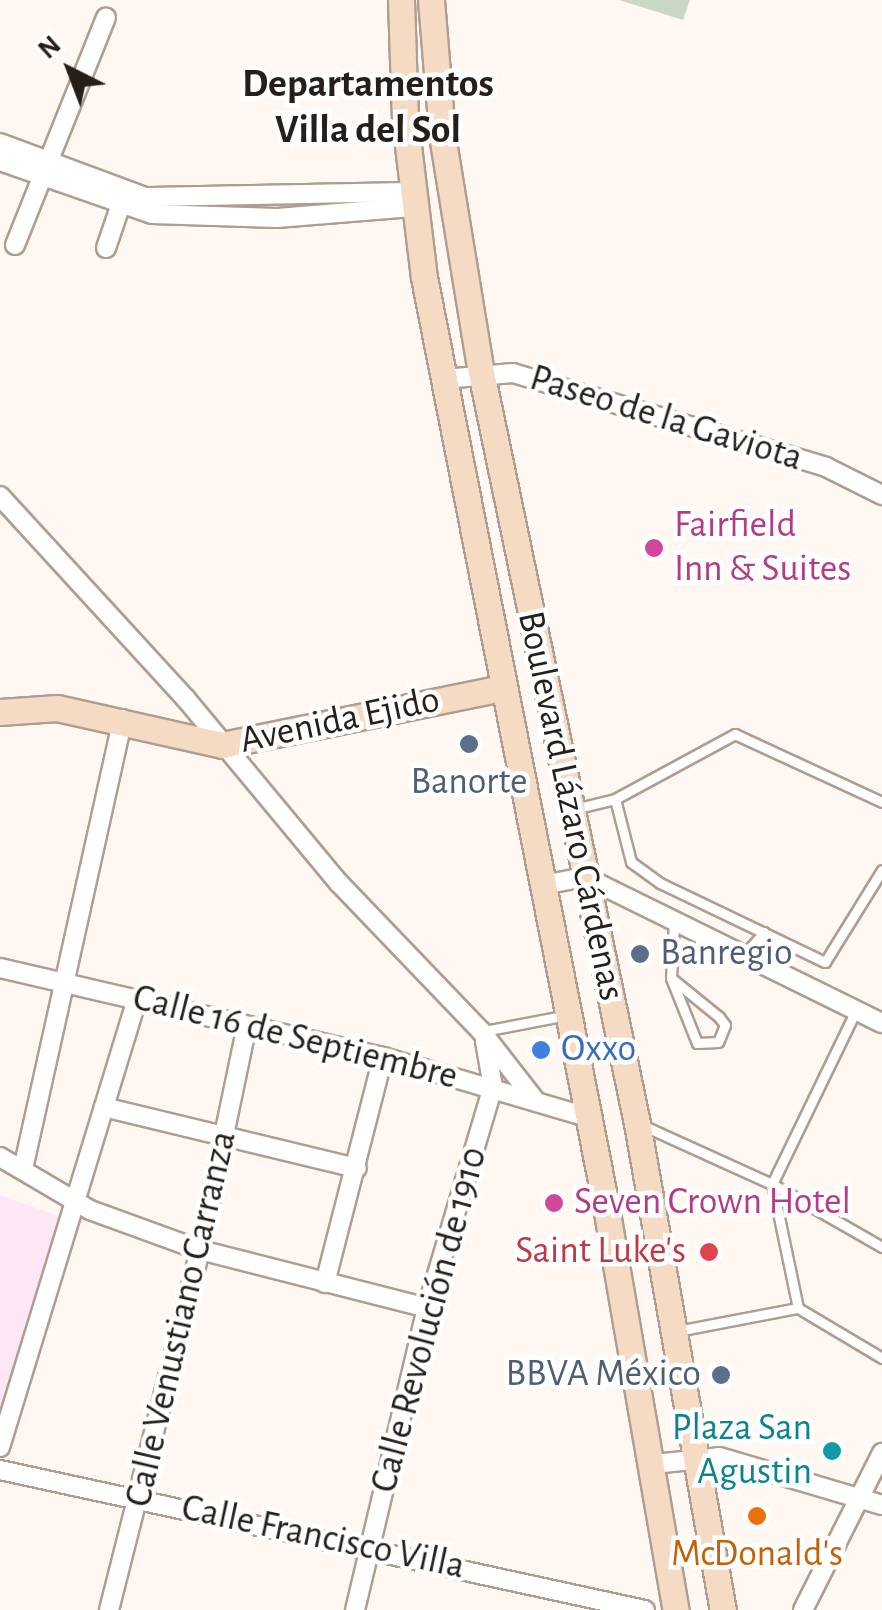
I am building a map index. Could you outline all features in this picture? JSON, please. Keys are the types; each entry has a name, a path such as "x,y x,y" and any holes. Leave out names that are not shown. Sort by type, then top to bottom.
{"main road":[{"name":"Boulevard Lázaro Cárdenas","path":"401,0 412,200 654,1464 676,1610"},
{"name":"Boulevard Lázaro Cárdenas","path":"431,0 451,198 481,372 637,1123 723,1610"},
{"path":"446,0 451,198"},
{"name":"Avenida Ejido","path":"0,712 56,708 122,719 222,745 503,688"},
{"path":"604,1201 627,1216 650,1195"},
{"path":"658,1500 678,1485 702,1494"}],"street":[{"path":"16,245 106,17"},
{"path":"0,143 46,169 122,200 412,200"},
{"path":"0,161 46,169"},
{"path":"106,248 122,200"},
{"name":"Paseo de la Gaviota","path":"444,379 481,372 513,373 826,467 882,494"},
{"path":"3,503 222,745 339,883 481,1031 535,1100"},
{"path":"23,1169 69,984 122,719"},
{"path":"543,886 585,877 882,1023"},
{"name":"Calle 16 de Septiembre","path":"0,968 383,1057 588,1117"},
{"path":"0,1447 72,1201 137,1000"},
{"name":"Calle Venustiano Carranza","path":"109,1610 140,1500 200,1250 248,1026"},
{"name":"Calle Revolución de 1910","path":"356,1610 427,1308 493,1087 481,1031"},
{"path":"324,1282 357,1168 383,1057"},
{"path":"104,1106 357,1168"},
{"path":"0,1157 72,1201 200,1250 427,1308"},
{"path":"803,1610 882,1453"},
{"path":"654,1464 719,1457 882,1505"},
{"name":"Calle Francisco Villa","path":"0,1470 373,1547 645,1610"}],"lane":[{"path":"571,809 615,799 735,734 882,802"},
{"path":"615,799 632,862 797,950 830,960 882,870"},
{"path":"670,978 719,1017 725,1026 718,1042 697,1043 670,978 674,922"},
{"path":"745,954 764,932"},
{"path":"782,972 797,950"},
{"path":"798,1308 772,1184 856,1010"},
{"path":"481,1031 567,1015"},
{"path":"637,1123 772,1184 882,1247"},
{"path":"674,1332 798,1308 882,1358"}],"shaded area":[{"path":"0,1195 61,1217 0,1414"}],"green space":[{"path":"619,0 690,0 683,20"}],"place":[{"name":"Fairfield Inn & Suites","path":"654,548"},
{"name":"Banorte","path":"469,744"},
{"name":"Banregio","path":"640,954"},
{"name":"Oxxo","path":"541,1050"},
{"name":"Seven Crown Hotel","path":"554,1203"},
{"name":"Saint Luke's","path":"709,1252"},
{"name":"BBVA México","path":"721,1375"},
{"name":"Plaza San Agustin","path":"832,1451"},
{"name":"McDonald's","path":"757,1516"}],"district":[{"name":"Departamentos Villa del Sol","path":"368,107"}]}
